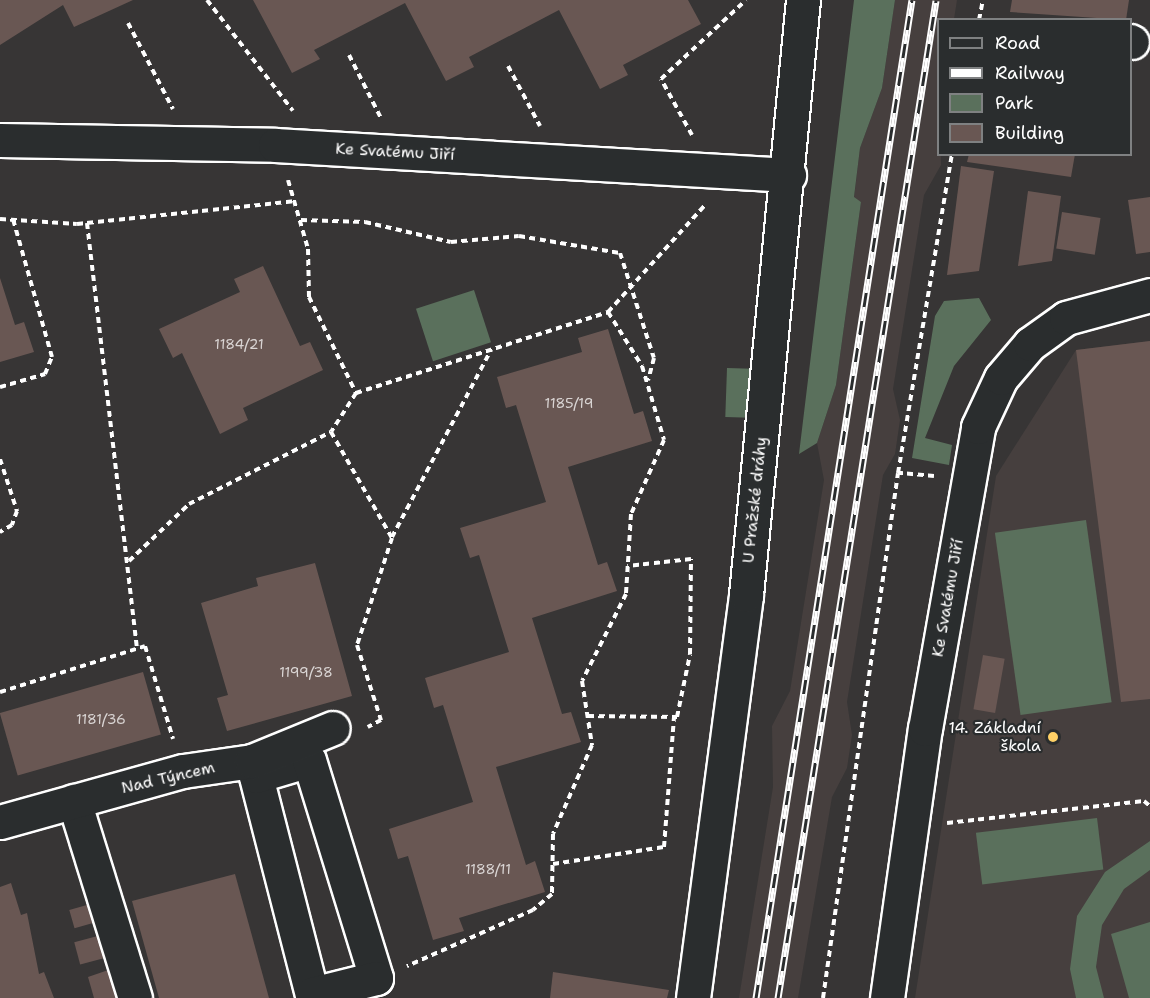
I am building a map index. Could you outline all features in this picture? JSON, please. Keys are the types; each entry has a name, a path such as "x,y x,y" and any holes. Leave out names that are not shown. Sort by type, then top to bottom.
{"street":[{"name":"U Pražské dráhy","path":"693,998 744,604 789,175 803,0"},
{"name":"Ke Svatému Jiří","path":"0,140 275,145 789,175"},
{"name":"Ke Svatému Jiří","path":"887,998 978,427 1001,378 1030,344 1066,318 1150,295"},
{"name":"Nad Týncem","path":"0,822 183,771 254,769 333,728"},
{"path":"309,760 376,978 313,996 254,769 309,760"},
{"path":"74,801 135,998"}],"path":[{"path":"207,0 320,148"},
{"path":"129,561 189,504 331,432 356,393 608,312 724,171 661,79 746,0"},
{"path":"980,18 983,0"},
{"path":"128,24 192,144"},
{"path":"349,55 399,153"},
{"path":"508,66 559,162"},
{"path":"275,145 301,220 309,297 356,393"},
{"path":"823,998 898,473 952,156"},
{"path":"0,219 87,223 296,201"},
{"path":"0,387 45,374 52,357 13,219"},
{"path":"301,220 365,222 451,242 519,236 620,253 654,358 648,380"},
{"path":"87,223 129,561 137,649"},
{"path":"376,978 533,910 552,894 553,834 561,810 592,745 582,681 626,594 632,514 664,440 648,380 608,312"},
{"path":"333,728 346,741 381,720 357,645 392,538 491,349"},
{"path":"331,432 392,538"},
{"path":"0,459 17,511 12,525 0,532"},
{"path":"898,473 969,479"},
{"path":"553,864 664,847 674,716 690,654 691,559 627,566"},
{"path":"0,692 145,646 183,771"},
{"path":"588,716 674,716"},
{"path":"942,823 1144,801 1150,806"}],"shaded area":[{"path":"895,0 957,0 954,18 937,18 937,156 941,156 941,165 924,195 893,389 900,420 895,454 883,475 847,702 852,735 847,768 832,797 798,998 739,998 773,787 772,726 790,691 824,480 817,443 836,385 861,202 854,198 860,148 882,88"},
{"name":"14. Základní škola","path":"1150,341 1150,998 915,998 996,476 1076,350"}],"green space":[{"path":"854,0 895,0 882,88 860,148 854,197 861,202 836,385 817,443 799,454"},
{"path":"474,290 491,342 433,361 416,309"},
{"path":"979,298 991,320 954,366 925,438 952,445 949,465 912,458 935,316 944,301"},
{"path":"727,368 752,369 750,418 725,417"},
{"path":"1086,520 1112,702 1021,715 995,533"},
{"path":"1097,818 1103,870 982,884 976,833"},
{"path":"1150,841 1150,870 1124,889 1102,925 1096,967 1104,998 1076,998 1070,969 1077,916 1105,872"},
{"path":"1150,922 1150,998 1129,998 1111,934"}],"building":[{"path":"0,0 133,0 74,27 63,5 0,45"},
{"path":"253,0 688,0 701,24 623,65 628,75 600,89 559,10 469,57 474,67 446,81 405,3 314,50 320,59 292,73"},
{"path":"1012,0 1129,0 1126,18 1010,12"},
{"path":"968,156 1075,156 1071,177 967,162"},
{"path":"961,166 994,171 979,271 947,275"},
{"path":"1028,191 1061,196 1052,261 1018,266"},
{"path":"1150,197 1150,252 1136,254 1128,200"},
{"path":"1062,212 1101,218 1095,255 1056,249"},
{"path":"263,266 300,346 310,342 323,370 243,408 248,420 220,434 182,353 173,358 159,329 240,292 234,279"},
{"path":"0,278 15,325 24,322 34,352 0,362"},
{"path":"608,329 634,414 643,411 652,441 568,467 598,565 607,562 617,591 532,618 562,714 571,712 581,742 496,767 526,865 535,861 545,892 459,918 464,931 433,940 408,856 398,859 389,829 473,802 443,705 434,708 425,678 509,652 479,555 470,558 460,528 546,502 516,405 506,408 497,377 582,352 578,338"},
{"path":"1150,341 1150,699 1121,702 1076,350"},
{"path":"315,563 352,696 227,731 217,698 228,695 201,603 258,586 256,578"},
{"path":"983,655 1005,659 995,713 973,709"},
{"path":"143,672 161,734 18,776 0,713"},
{"path":"235,874 269,998 159,998 132,901"},
{"path":"11,883 21,915 27,913 39,974 44,972 54,998 0,998 0,887"},
{"path":"101,901 106,919 75,928 69,910"},
{"path":"109,933 115,955 80,965 74,942"},
{"path":"117,967 126,998 94,998 88,977"},
{"path":"553,972 669,990 667,998 550,998"}],"railway":[{"path":"756,998 912,0"},
{"path":"778,998 936,0"}],"place":[{"name":"14. Základní škola","path":"1053,737"}]}
